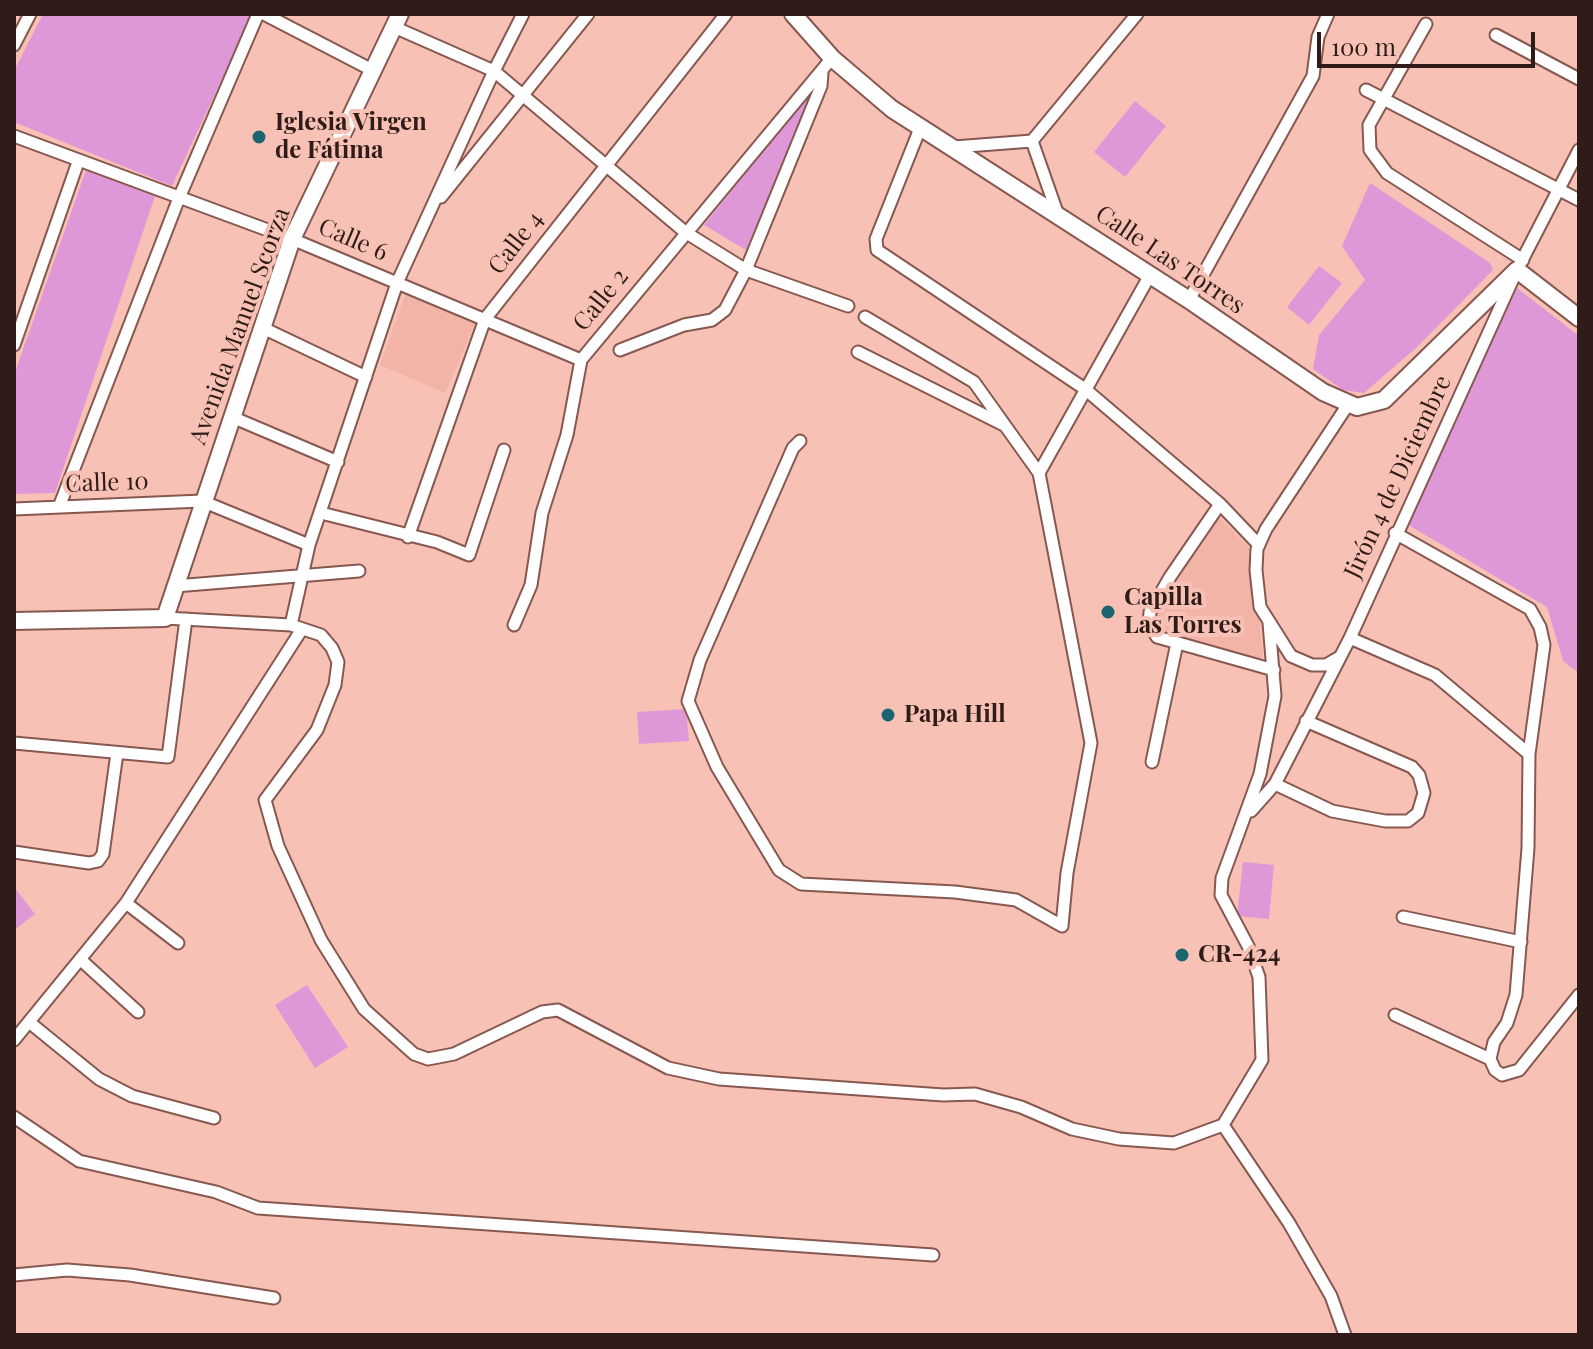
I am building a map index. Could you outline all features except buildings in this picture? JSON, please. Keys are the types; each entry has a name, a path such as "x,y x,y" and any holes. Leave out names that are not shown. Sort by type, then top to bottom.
{"street":[{"path":"59,507 179,198 258,14"},
{"path":"264,14 374,71"},
{"path":"14,1040 126,903 296,627 301,578 309,545 397,283 523,14"},
{"path":"431,209 588,14"},
{"name":"Calle 4","path":"408,537 485,319 726,14"},
{"name":"Calle Las Torres","path":"793,14 832,58 892,109 1189,300 1323,392 1349,403"},
{"path":"954,147 1032,141 1137,14"},
{"path":"1189,300 1313,76 1318,37 1328,14"},
{"path":"14,45 25,16"},
{"path":"397,20 494,71 604,167 685,232 746,270 848,306"},
{"name":"Avenida Manuel Scorza","path":"165,618 292,239 397,20"},
{"path":"1426,24 1369,125 1368,139 1376,161 1387,173 1520,265 1579,318"},
{"path":"1496,35 1579,79"},
{"name":"Calle 2","path":"514,625 531,585 542,513 567,435 581,360 832,58"},
{"path":"620,350 720,316 746,270 821,86 822,73"},
{"path":"1366,90 1579,200"},
{"path":"921,126 876,239 877,250 1085,389 1220,504 1259,545"},
{"name":"Calle 6","path":"14,136 292,239 581,360"},
{"path":"1032,141 1058,215"},
{"name":"Jirón 4 de Diciembre","path":"1248,815 1275,784 1350,638 1395,533 1520,265 1579,150"},
{"path":"14,345 18,324 78,162"},
{"path":"1339,658 1326,665 1312,665 1291,656 1269,623 1260,607 1256,570 1259,545 1266,529 1349,403 1372,406 1384,400 1520,265"},
{"path":"1039,473 1150,275"},
{"path":"800,441 793,448 700,660 688,701 717,767 779,870 801,884 955,892 1016,900 1062,926 1067,873 1091,743 1039,473 974,382 865,317"},
{"path":"263,328 366,377"},
{"path":"858,352 1004,425"},
{"path":"232,417 338,462"},
{"path":"321,513 437,542 469,555 504,450"},
{"path":"202,501 309,545"},
{"name":"Calle 10","path":"14,509 202,501"},
{"path":"1220,504 1150,612 1149,623 1157,637 1274,670"},
{"path":"1395,533 1530,609 1540,627 1544,645 1529,754 1516,995 1490,1059"},
{"path":"175,586 359,571"},
{"path":"14,621 165,618 296,627 321,635 338,662 335,685 317,730 265,800 278,846 321,940 364,1009 414,1054 428,1059 454,1054 542,1012 558,1010 668,1068 719,1079 943,1095 975,1094 1021,1107 1072,1129 1119,1139 1174,1143 1223,1125 1256,1072 1263,1049 1259,977 1248,946 1221,895 1222,878 1248,815 1260,774 1275,696 1269,623"},
{"path":"14,743 168,757 186,619"},
{"path":"1350,638 1435,675 1529,754"},
{"path":"1152,762 1177,643"},
{"path":"1275,784 1332,811 1371,819 1408,821 1418,813 1424,793 1419,775 1412,767 1306,721"},
{"path":"14,852 89,863 98,861 103,854 117,753"},
{"path":"126,903 178,943"},
{"path":"1403,917 1521,942"},
{"path":"81,960 138,1012"},
{"path":"1395,1015 1490,1059 1495,1070 1510,1075 1528,1062 1579,995"},
{"path":"29,1022 99,1079 121,1090 214,1118"},
{"path":"14,1117 79,1161 216,1192 258,1208 933,1255"},
{"path":"1223,1125 1289,1223 1331,1296 1345,1335"},
{"path":"14,1275 67,1270 130,1275 274,1298"}],"shaded area":[{"path":"43,14 245,14 251,17 172,186 14,122 14,71"},
{"path":"812,91 746,250 704,225"},
{"path":"1135,101 1166,126 1125,177 1094,152"},
{"path":"86,170 155,196 55,493 14,494 14,375"},
{"path":"1370,183 1490,263 1493,270 1417,347 1364,393 1343,390 1313,369 1319,335 1365,280 1342,246"},
{"path":"1319,266 1342,283 1309,325 1287,307"},
{"path":"1517,288 1579,336 1579,673 1563,661 1547,607 1405,523"},
{"path":"406,293 475,324 445,393 380,365"},
{"path":"1220,518 1251,550 1263,654 1260,662 1162,636 1153,616"},
{"path":"686,709 689,741 639,744 637,712"},
{"path":"1243,862 1274,865 1269,919 1237,916"},
{"path":"14,887 35,914 14,930"},
{"path":"307,985 348,1047 315,1068 275,1005"}],"place":[{"name":"Iglesia Virgen de Fátima","path":"259,137"},
{"name":"Capilla Las Torres","path":"1108,612"},
{"name":"Papa Hill","path":"888,715"},
{"name":"CR-424","path":"1182,955"}]}
